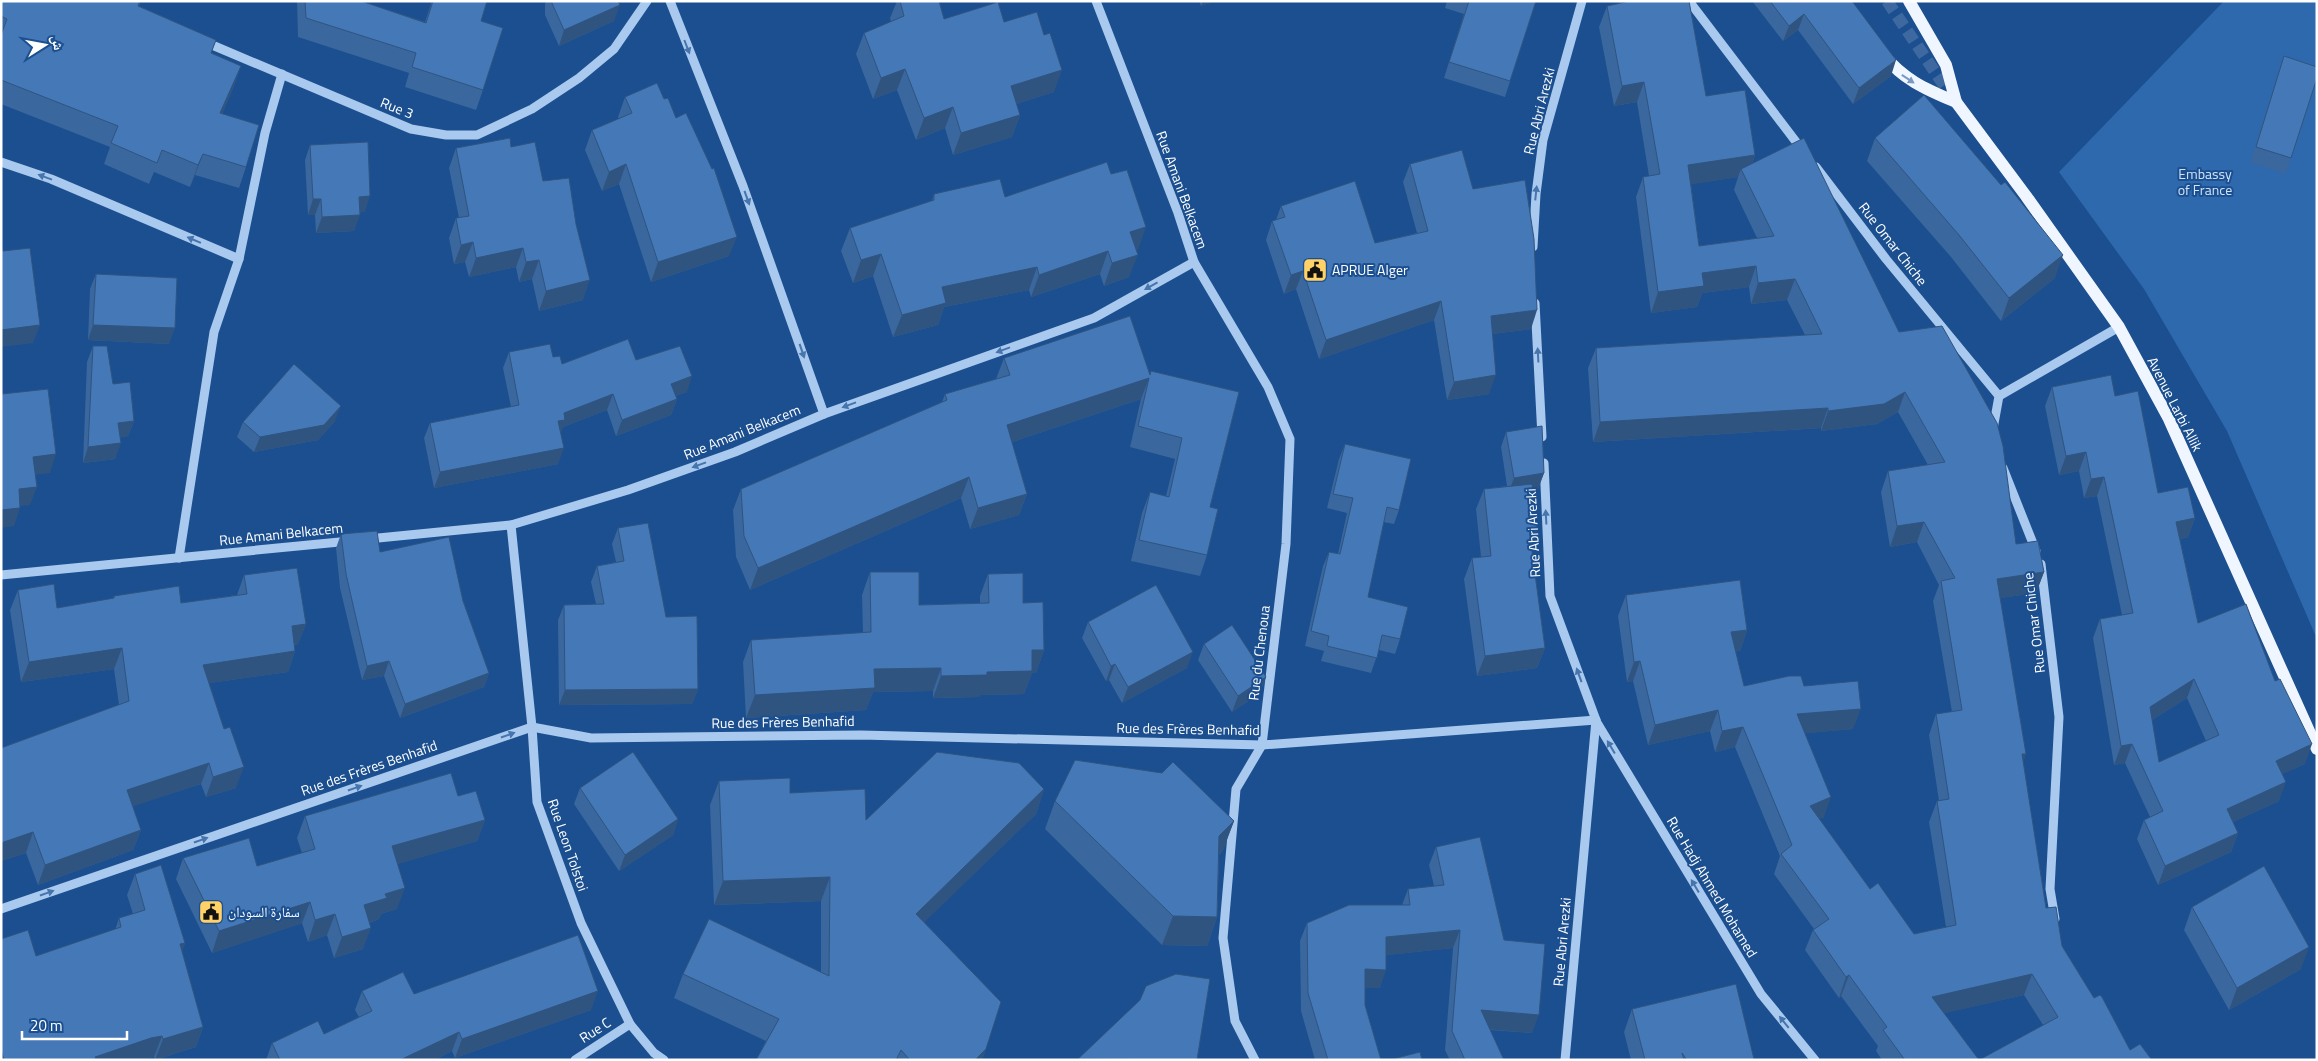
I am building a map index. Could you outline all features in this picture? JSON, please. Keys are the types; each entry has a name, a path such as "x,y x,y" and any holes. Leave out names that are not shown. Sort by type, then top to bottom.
{"main road":[{"name":"Avenue Larbi Allik","path":"1909,1 1946,65 1956,102 2026,196 2119,327 2169,419 2317,749"},
{"name":"Avenue Larbi Allik","path":"1878,47 1895,70 1910,81 1956,102"}],"street":[{"name":"Rue 3","path":"199,40 411,129 446,136 477,135 532,109 579,78 614,49 647,1"},
{"path":"670,1 743,186 824,414"},
{"name":"Rue Amani Belkacem","path":"1,575 511,525 637,487 735,452 824,414 1094,318 1194,262 1178,213 1096,1"},
{"name":"Rue Abri Arezki","path":"1533,260 1536,194 1543,140 1582,1"},
{"name":"Rue Omar Chiche","path":"1689,1 1886,259 1999,396"},
{"path":"179,558 214,332 239,259 265,133 282,74"},
{"path":"1,162 50,179 239,259"},
{"name":"Rue du Chenoua","path":"1194,262 1268,387 1290,439 1286,544 1262,745 1236,789 1223,938 1235,1021 1255,1060"},
{"path":"1535,290 1543,448"},
{"path":"1995,439 1992,431 1999,396 2119,327"},
{"name":"Rue Omar Chiche","path":"2000,455 2043,567 2059,717 2050,889 2056,925"},
{"name":"Rue Abri Arezki","path":"1543,458 1550,596 1596,720 1565,1060"},
{"name":"Rue Leon Tolstoi","path":"511,525 532,727 537,802 582,923 630,1024 654,1056 664,1060"},
{"name":"Rue des Frères Benhafid","path":"1,909 532,727 592,738 860,735 1262,745 1596,720"},
{"name":"Rue Hadj Ahmed Mohamed","path":"1596,720 1761,994 1815,1060"},
{"name":"Rue C","path":"576,1060 630,1024"}],"green space":[{"name":"Embassy of France","path":"2224,1 2317,1 2317,639 2227,431 2144,289 2059,172"}],"building":[{"path":"1,1 140,1 138,6 216,40 211,53 241,66 220,113 259,125 246,167 203,154 198,165 162,150 157,163 111,143 118,126 1,80 1,35 7,19 1,16"},
{"path":"305,1 361,1 426,23 433,1 487,1 481,21 503,28 483,90 412,67 416,53 306,18"},
{"path":"551,1 618,1 620,5 564,30"},
{"path":"900,1 939,1 944,19 998,2 1004,22 1037,12 1044,35 1050,33 1062,70 1011,86 1020,115 961,133 953,107 924,118 905,69 881,78 864,33 904,16"},
{"path":"1469,1 1536,1 1510,81 1449,62"},
{"path":"1630,1 1689,1 1706,96 1745,90 1755,155 1688,165 1699,246 1774,236 1741,169 1804,138 1899,332 1942,326 1997,423 2003,446 2016,544 2038,541 2044,572 1997,579 2026,754 2022,754 2046,908 2056,907 2062,946 2094,998 2100,995 2102,997 2130,1050 2140,1044 2152,1060 1979,1060 1905,1060 1883,1030 1887,1027 1849,975 1846,977 1813,930 1829,919 1781,854 1792,845 1743,727 1722,731 1718,710 1655,725 1640,661 1634,662 1626,595 1740,580 1747,630 1731,632 1744,686 1789,676 1801,676 1804,686 1858,681 1861,709 1797,714 1831,797 1810,806 1870,889 1878,883 1914,934 1956,925 1937,801 1949,799 1936,714 1962,710 1941,581 1955,578 1924,522 1897,526 1888,471 1945,462 1905,392 1884,404 1828,411 1828,408 1600,422 1596,348 1822,334 1795,279 1758,283 1756,266 1702,273 1704,286 1658,292 1643,177 1660,174 1644,82 1622,86 1607,6","holes":["2032,974 2058,1017 1979,1060 1932,997"]},
{"path":"1770,1 1852,1 1896,60 1859,88 1804,14 1789,26"},
{"path":"2284,56 2317,67 2317,78 2291,158 2256,147"},
{"path":"657,83 664,99 668,98 676,118 686,113 712,169 714,168 737,237 658,262 626,164 609,172 592,130 632,113 625,97"},
{"path":"1924,95 2001,185 2005,182 2063,255 2009,298 1959,235 1875,138"},
{"path":"510,138 511,147 535,142 543,181 569,178 576,224 590,280 546,291 539,260 526,262 523,248 476,258 473,242 461,245 456,218 469,216 456,148"},
{"path":"368,142 370,196 359,197 360,215 322,217 321,199 313,199 310,145"},
{"path":"1462,150 1473,189 1525,180 1534,239 1537,310 1491,316 1496,375 1454,382 1441,301 1326,340 1303,271 1291,275 1272,221 1285,217 1281,206 1355,181 1375,243 1428,231 1410,164"},
{"path":"1107,162 1111,174 1127,170 1146,227 1130,232 1138,255 1112,263 1108,251 1039,275 1037,267 942,287 946,303 902,315 881,254 861,260 850,228 934,200 934,194 1000,179 1005,197"},
{"path":"1,244 3,251 30,248 40,325 1,330"},
{"path":"96,274 177,278 175,328 93,325"},
{"path":"1130,316 1150,375 1151,371 1239,392 1210,507 1218,509 1207,555 1139,540 1150,492 1169,497 1182,438 1138,426 1149,378 1007,425 1027,494 978,508 969,477 758,568 744,536 741,489 947,400 945,394 1010,375 1004,358"},
{"path":"628,339 636,360 680,346 692,376 671,384 677,399 622,420 613,394 564,413 565,420 558,421 564,448 440,472 430,423 519,405 509,352 550,344 553,357 560,356 562,364"},
{"path":"93,346 107,346 113,384 130,382 134,421 118,423 121,443 88,447"},
{"path":"294,364 341,406 324,425 260,437 243,422"},
{"path":"2111,375 2115,396 2138,391 2158,493 2188,487 2195,518 2176,522 2198,623 2246,604 2275,681 2280,679 2312,744 2276,761 2286,782 2227,809 2238,833 2165,866 2144,820 2163,811 2132,744 2121,746 2100,619 2133,613 2104,477 2091,479 2086,452 2066,456 2052,387","holes":["2194,679 2219,735 2159,762 2150,707"]},
{"path":"1,386 2,394 48,389 56,454 33,457 37,487 19,489 20,508 1,510"},
{"path":"1542,426 1544,473 1514,478 1506,432"},
{"path":"1345,444 1411,459 1399,510 1387,507 1368,597 1408,607 1400,639 1382,635 1377,658 1327,646 1329,636 1311,631 1329,552 1340,554 1353,498 1333,494"},
{"path":"1532,484 1538,536 1530,537 1545,648 1485,656 1472,558 1491,556 1484,489"},
{"path":"648,523 666,617 697,616 698,689 565,690 564,605 604,604 597,566 624,561 618,528"},
{"path":"377,531 380,552 449,537 463,601 489,673 405,704 389,661 367,666 346,574 341,534"},
{"path":"297,568 306,624 292,626 295,651 203,665 224,729 230,727 244,767 213,777 209,763 127,790 141,830 45,865 33,832 1,843 1,748 129,701 122,648 29,662 18,590 54,584 57,608 114,598 114,596 179,586 181,603 247,594 244,575"},
{"path":"870,572 919,572 919,605 989,603 988,574 1023,573 1023,603 1043,602 1044,650 1032,650 1032,671 987,672 987,675 941,676 941,668 874,669 875,688 755,695 751,640 871,632"},
{"path":"1156,585 1193,652 1128,687 1115,664 1111,666 1088,622"},
{"path":"1232,625 1266,677 1238,696 1204,644"},
{"path":"633,752 678,819 625,855 580,788"},
{"path":"937,752 1019,763 1044,789 916,914 1001,1002 986,1049 975,1060 910,1060 901,1050 896,1060 756,1060 779,1019 683,974 709,919 829,976 830,877 723,881 719,781 790,778 790,793 865,789 866,820"},
{"path":"1075,760 1162,773 1173,762 1234,821 1219,836 1217,917 1173,916 1055,801"},
{"path":"451,773 458,796 476,791 485,820 392,846 405,888 385,894 387,898 364,905 371,928 342,937 335,914 315,920 310,902 219,931 183,858 249,838 257,866 315,849 305,816"},
{"path":"1480,837 1504,940 1545,944 1539,1015 1481,1010 1504,1060 1465,1060 1452,1031 1460,930 1386,937 1386,970 1365,969 1365,1005 1381,1060 1328,1060 1308,993 1307,923 1349,905 1410,905 1408,889 1444,885 1436,847"},
{"path":"161,865 185,943 180,944 203,1027 163,1039 162,1036 151,1038 95,1057 95,1060 4,1060 1,1050 1,939 28,930 36,956 121,927 119,918 145,910 135,874"},
{"path":"2264,866 2309,947 2237,988 2192,907"},
{"path":"578,935 598,991 462,1039 459,1032 400,1060 280,1060 272,1043 318,1021 324,1034 372,1011 362,991 403,972 414,994"},
{"path":"1176,974 1210,979 1197,1060 1078,1059 1140,1000 1146,986"},
{"path":"1736,984 1754,1059 1687,1060 1682,1053 1684,1060 1645,1060 1632,1009"},
{"path":"1420,1052 1422,1060 1389,1060"}],"tunnel":[{"path":"1887,1 1954,100"}],"place":[{"name":"APRUE Alger","path":"1315,270"},
{"name":"سفارة السودان","path":"211,912"}]}
